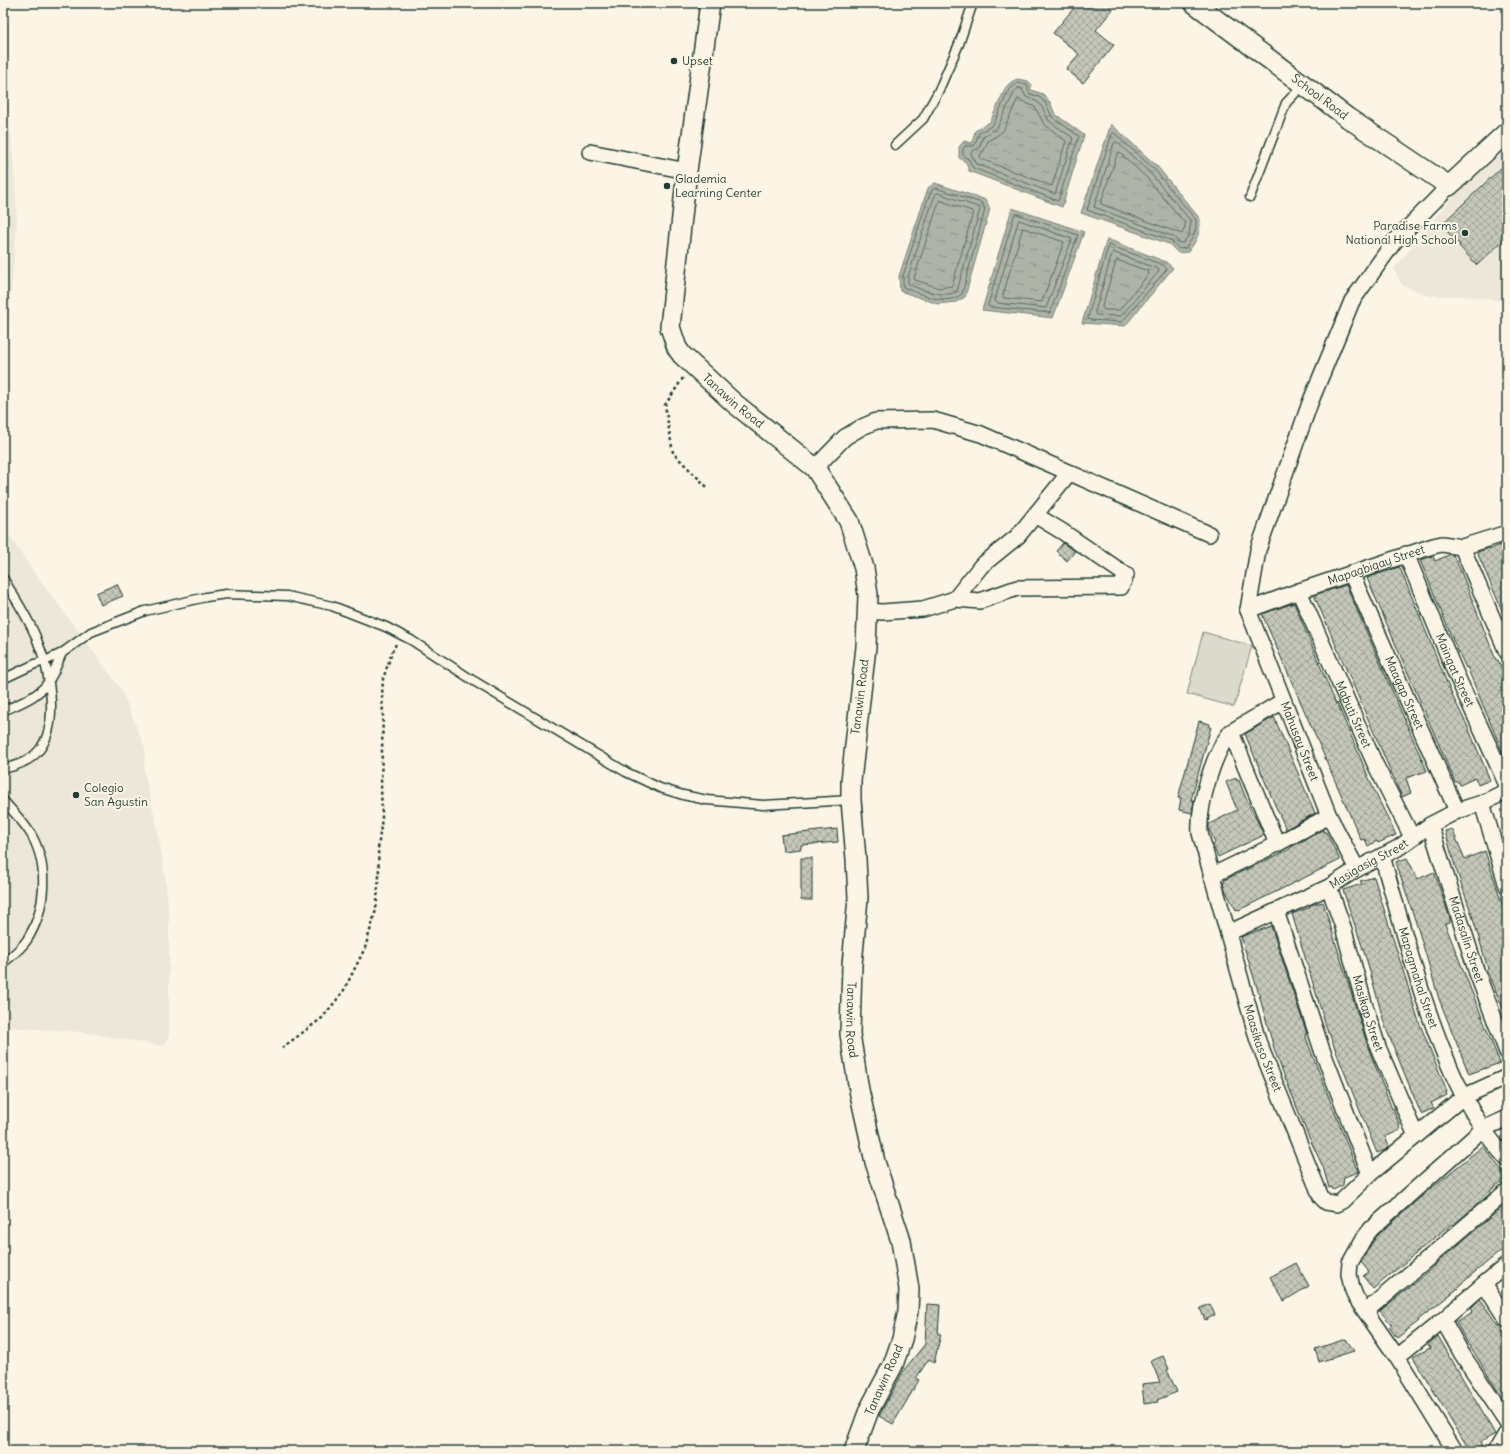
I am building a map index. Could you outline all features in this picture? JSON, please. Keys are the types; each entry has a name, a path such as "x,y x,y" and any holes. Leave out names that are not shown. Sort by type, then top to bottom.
{"street":[{"name":"Tanawin Road","path":"710,3 688,171 670,327 677,348 692,364 734,403 815,468 849,521 864,568 868,595 866,647 851,780 858,898 852,965 850,1034 859,1090 875,1162 901,1241 909,1289 908,1311 902,1339 893,1365 869,1410 854,1451"},
{"name":"School Road","path":"1194,3 1348,118 1449,186"},
{"path":"1248,610 1258,550 1310,403 1352,301 1394,242 1449,186 1507,132"},
{"path":"590,152 688,171"},
{"path":"815,468 845,437 876,420 933,420 981,434 1209,534"},
{"path":"955,599 981,566 1018,536 1069,473"},
{"path":"868,611 882,612 922,609 955,599 980,601 1017,588 1121,587 1126,575 1063,532 1035,515"},
{"name":"Mapagbigay Street","path":"1248,610 1406,554 1442,544 1462,547 1507,533"},
{"path":"1462,547 1507,652"},
{"name":"Maingat Street","path":"1406,554 1455,672 1507,785"},
{"name":"Maagap Street","path":"1351,573 1458,811"},
{"name":"Mabuti Street","path":"1299,591 1375,764 1412,837"},
{"name":"Mahusay Street","path":"1248,610 1329,816 1357,869"},
{"name":"Maasikaso Street","path":"1283,701 1231,732 1225,739 1213,764 1200,816 1200,833 1258,1041 1321,1197 1326,1202 1336,1204 1342,1201 1370,1174 1463,1097 1507,1077"},
{"path":"1231,732 1277,844"},
{"name":"Masigasig Street","path":"1228,933 1329,887 1357,869 1398,848 1430,825 1458,811 1482,803 1507,791"},
{"path":"1482,803 1507,886"},
{"path":"1211,876 1277,844 1329,816"},
{"name":"Madasalin Street","path":"1430,825 1477,973 1507,1052"},
{"name":"Mapagmahal Street","path":"1382,856 1404,938 1435,1031 1463,1097 1483,1129 1507,1159"},
{"name":"Masikap Street","path":"1329,887 1343,927 1378,1047 1416,1136"},
{"path":"1276,911 1322,1050 1370,1174"},
{"path":"1454,1451 1397,1357 1356,1298 1349,1274 1350,1263 1364,1238 1386,1215 1483,1129 1507,1118"},
{"path":"1366,1311 1507,1191"},
{"path":"1397,1357 1507,1265"},
{"path":"1484,1284 1507,1320"},
{"path":"1443,1320 1462,1354 1507,1422"},
{"path":"1496,1451 1507,1432"}],"lane":[{"path":"895,145 923,119 938,92 959,44 973,3"},
{"path":"1250,197 1286,103 1304,84"},
{"path":"3,578 37,638 50,681 51,716 46,737 40,748 26,762 3,769"},
{"path":"3,679 62,653 91,632 145,611 206,596 226,594 263,594 287,596 332,606 386,627 626,772 660,788 707,800 763,804 851,800"},
{"path":"3,710 36,695 50,681 62,653"},
{"path":"3,800 32,836 42,866 43,885 41,905 35,925 27,940 15,954 3,963"}],"path":[{"path":"692,364 666,405 667,418 673,453 707,487"},
{"path":"282,1048 322,1018 343,992 365,948 376,910 379,876 378,849 382,818 384,714 382,696 383,679 392,652 401,635"}],"shaded area":[{"path":"3,119 11,134 17,222 7,340 3,360"},
{"name":"Paradise Farms National High School","path":"1507,148 1507,301 1464,296 1429,296 1402,285 1394,269 1453,196"},
{"name":"Colegio San Agustin","path":"3,521 10,537 34,572 121,689 145,748 144,772 155,818 164,867 169,916 169,1035 163,1046 81,1032 3,1027"},
{"path":"1203,632 1252,646 1234,707 1187,694"}],"water":[{"path":"1017,79 1028,81 1031,84 1031,90 1043,94 1050,102 1055,114 1084,135 1062,207 969,171 966,162 959,158 959,147 964,141 972,143 975,131 990,122 1006,87"},
{"path":"1111,124 1157,166 1200,219 1197,237 1188,252 1178,253 1169,244 1081,213"},
{"path":"935,183 986,200 990,209 965,297 956,302 938,304 900,291 899,276 928,188"},
{"path":"1012,208 1084,232 1053,318 982,310"},
{"path":"1107,239 1166,262 1173,268 1125,326 1082,323"}],"building":[{"path":"1078,3 1106,3 1113,9 1096,30 1114,45 1083,83 1066,69 1079,54 1053,33"},
{"path":"1501,168 1507,174 1507,237 1477,265 1441,225"},
{"path":"1507,542 1507,622 1477,552 1491,549"},
{"path":"1063,543 1075,551 1067,561 1056,551"},
{"path":"1451,554 1453,555 1460,569 1496,660 1498,660 1507,680 1507,763 1420,560 1433,556 1435,561"},
{"path":"1399,567 1452,695 1467,725 1490,780 1478,785 1475,778 1460,785 1459,782 1455,782 1367,578"},
{"path":"117,584 123,596 101,605 96,593"},
{"path":"1346,585 1427,771 1406,778 1411,793 1402,797 1314,595"},
{"path":"1294,603 1336,704 1337,703 1374,790 1396,835 1378,843 1377,841 1368,846 1365,839 1361,840 1262,614"},
{"path":"1274,717 1315,813 1286,829 1245,734"},
{"path":"1199,721 1210,724 1209,727 1211,727 1191,800 1194,800 1192,813 1179,810 1181,798 1178,798"},
{"path":"1236,778 1237,781 1239,780 1264,835 1218,857 1213,846 1215,843 1209,829 1209,824 1237,810 1226,782"},
{"path":"837,829 838,842 801,845 801,849 783,851 781,835"},
{"path":"1452,829 1465,859 1485,851 1498,891 1507,922 1507,1017 1486,970 1488,969 1472,915 1455,866 1445,831"},
{"path":"1323,830 1326,832 1340,860 1239,910 1236,910 1225,890 1223,883 1225,882 1224,880 1288,850"},
{"path":"801,858 812,858 812,900 801,900"},
{"path":"1407,858 1418,879 1434,872 1450,918 1450,923 1445,924 1500,1063 1469,1074 1439,999 1396,862"},
{"path":"1374,877 1419,1022 1447,1091 1447,1095 1431,1103 1434,1108 1421,1114 1385,1026 1367,961 1343,890 1362,884 1360,881"},
{"path":"1323,902 1369,1050 1400,1126 1400,1130 1385,1137 1389,1146 1385,1150 1377,1153 1328,1033 1292,914 1310,907 1310,905"},
{"path":"1271,926 1307,1034 1305,1034 1309,1046 1358,1172 1344,1177 1343,1185 1333,1190 1332,1187 1329,1188 1323,1167 1307,1133 1275,1052 1241,937"},
{"path":"1483,1146 1507,1177 1490,1191 1491,1193 1453,1225 1452,1224 1433,1239 1373,1289 1363,1276 1369,1272 1361,1262 1378,1235 1429,1190"},
{"path":"1504,1206 1507,1209 1507,1246 1397,1338 1389,1327 1392,1325 1380,1311"},
{"path":"1296,1263 1309,1286 1284,1301 1270,1277"},
{"path":"1480,1299 1507,1339 1507,1406 1456,1322 1473,1312 1471,1308"},
{"path":"927,1304 940,1305 938,1334 941,1334 934,1363 929,1359 916,1378 919,1380 893,1424 879,1416 904,1370 925,1344"},
{"path":"1210,1304 1215,1315 1205,1320 1200,1308"},
{"path":"1438,1336 1495,1434 1481,1442 1486,1451 1470,1451 1413,1357 1430,1348 1428,1344"},
{"path":"1346,1339 1354,1351 1319,1362 1315,1349"},
{"path":"1163,1356 1169,1369 1167,1370 1177,1392 1157,1400 1158,1402 1144,1404 1142,1384 1160,1382 1151,1361"}],"place":[{"name":"Upset","path":"674,61"},
{"name":"Glademia Learning Center","path":"667,186"},
{"name":"Paradise Farms National High School","path":"1465,233"},
{"name":"Colegio San Agustin","path":"76,795"}]}
